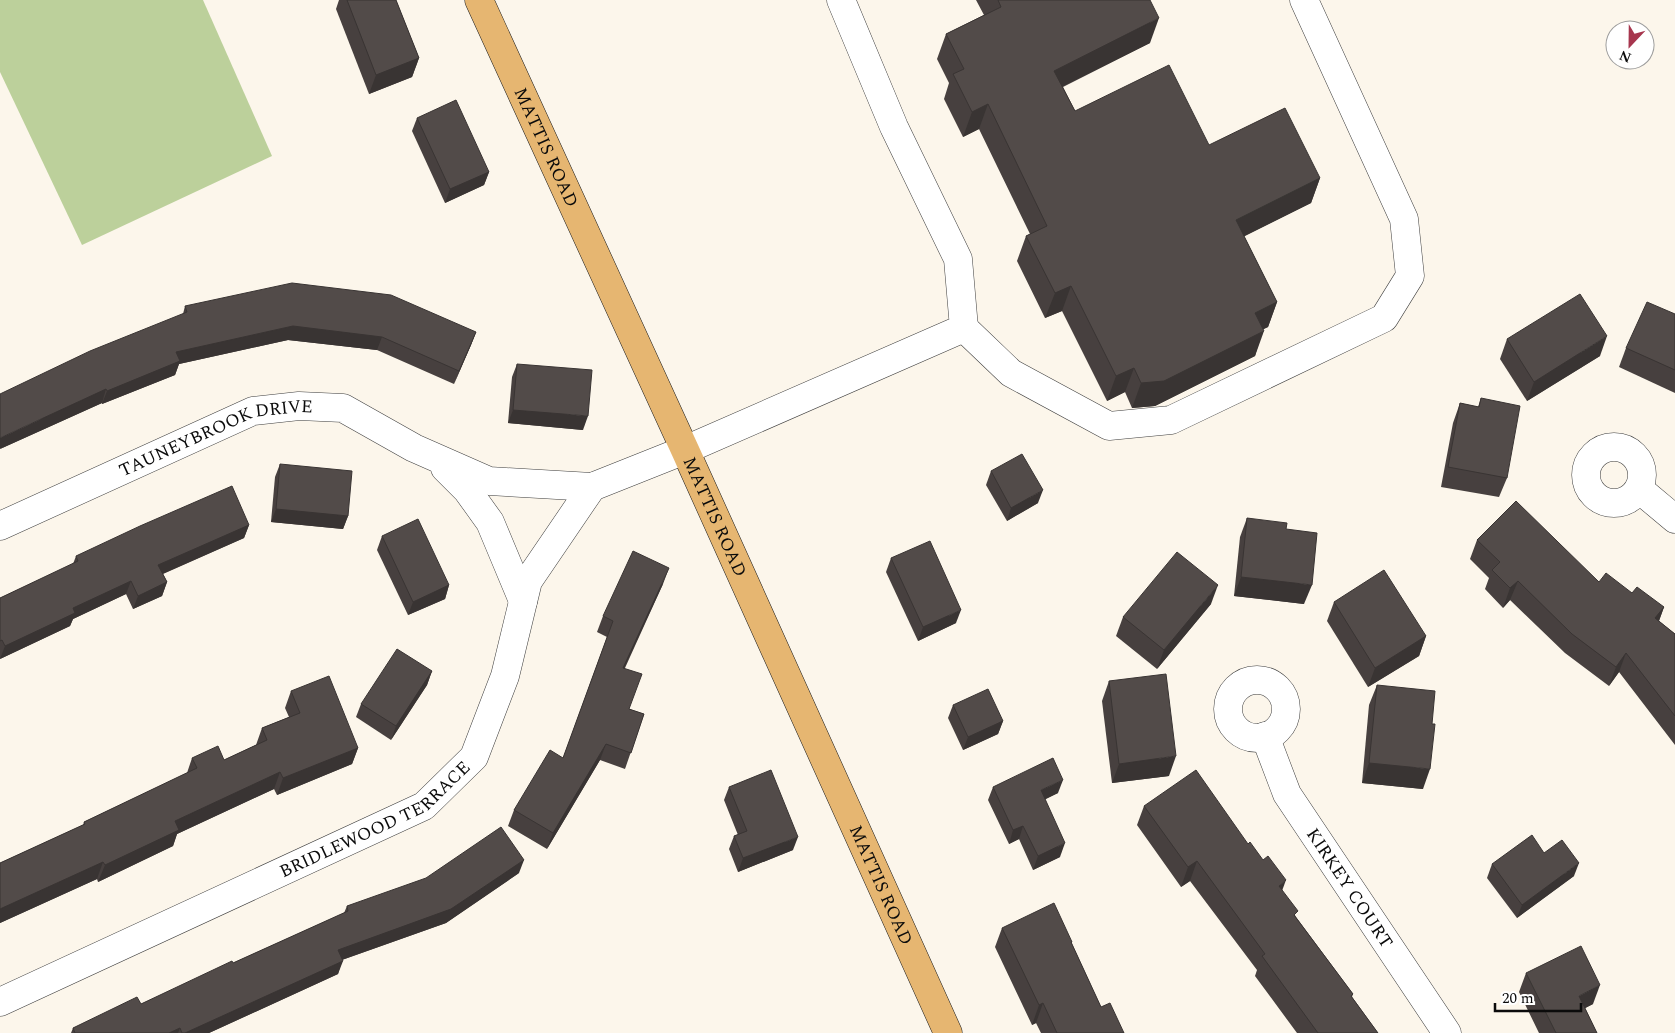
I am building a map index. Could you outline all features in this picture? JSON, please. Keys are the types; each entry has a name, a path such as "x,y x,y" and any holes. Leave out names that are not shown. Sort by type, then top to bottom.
{"main road":[{"name":"MATTIS ROAD","path":"479,0 685,450 948,1033"}],"street":[{"path":"841,0 894,127 958,259 964,328 1011,373 1109,426 1171,420 1384,318 1410,276 1404,220 1304,0"},
{"name":"TAUNEYBROOK DRIVE","path":"0,526 253,411 299,406 342,408 414,448 489,481 592,487 685,450 964,328"},
{"name":"TAUNEYBROOK DRIVE","path":"434,457 467,490 490,522 523,601"},
{"name":"BRIDLEWOOD TERRACE","path":"0,1002 424,806 474,757 505,676 528,581 592,487"},
{"path":"1639,489 1675,519"},
{"name":"KIRKEY COURT","path":"1265,736 1287,794 1447,1033"}],"green space":[{"path":"0,0 203,0 272,156 82,245 0,72"}],"building":[{"path":"347,0 396,0 419,58 376,75"},
{"path":"998,0 1150,0 1159,18 1054,71 1075,111 1169,65 1209,145 1285,108 1320,178 1236,220 1277,302 1255,313 1264,331 1164,381 1141,383 1134,368 1116,376 1071,286 1055,293 1026,236 1047,226 988,104 972,112 953,74 964,69 946,34 1001,7"},
{"path":"456,100 489,172 450,189 417,118"},
{"path":"292,283 391,295 476,332 459,371 382,337 293,326 176,352 180,361 107,391 106,389 0,438 0,394 90,351 187,312 185,306"},
{"path":"1580,294 1607,336 1534,382 1507,339"},
{"path":"1647,302 1675,314 1675,370 1626,348"},
{"path":"517,364 592,370 588,416 513,410"},
{"path":"1481,398 1520,406 1507,478 1448,467 1460,403 1479,407"},
{"path":"1022,454 1043,490 1011,508 991,471"},
{"path":"280,464 352,471 348,516 276,509"},
{"path":"232,486 249,525 158,565 167,582 138,596 131,581 73,608 75,613 5,646 2,640 0,641 0,598 78,561 76,556"},
{"path":"1516,501 1599,582 1606,573 1632,593 1637,587 1664,607 1655,618 1675,634 1675,716 1626,653 1616,667 1572,634 1518,581 1510,588 1492,570 1500,562 1477,540"},
{"path":"1247,518 1287,523 1286,529 1317,533 1312,585 1241,577"},
{"path":"418,519 449,585 413,602 382,536"},
{"path":"930,541 961,610 923,627 891,558"},
{"path":"633,551 669,568 623,668 642,674 629,709 644,714 631,753 606,744 553,833 514,810 550,750 563,758 613,621 603,616"},
{"path":"1177,552 1218,585 1164,650 1123,617"},
{"path":"1384,570 1426,636 1375,668 1334,602"},
{"path":"397,649 432,671 396,726 361,704"},
{"path":"1166,674 1176,756 1119,764 1109,681"},
{"path":"329,676 358,748 283,778 280,772 175,821 179,830 105,865 103,862 0,909 0,863 85,824 84,822 197,768 192,758 218,746 224,760 267,740 262,728 300,713 291,691"},
{"path":"1377,685 1435,691 1432,724 1435,724 1430,769 1369,763"},
{"path":"988,689 1003,721 968,737 953,705"},
{"path":"1053,758 1063,780 1041,790 1065,843 1038,856 1023,826 1013,830 993,787"},
{"path":"771,770 798,837 743,858 734,836 747,831 729,787"},
{"path":"1196,770 1248,844 1250,842 1263,860 1268,856 1286,880 1279,886 1298,911 1294,915 1353,994 1351,996 1378,1033 1318,1033 1262,956 1265,954 1197,861 1188,867 1144,806"},
{"path":"501,827 524,860 451,909 338,950 343,961 185,1033 182,1033 180,1028 169,1033 75,1033 73,1028 137,997 141,1004 232,961 233,963 348,911 347,906 426,878"},
{"path":"1532,835 1544,853 1562,840 1579,863 1522,905 1492,864"},
{"path":"1054,903 1101,1007 1110,1003 1124,1033 1057,1033 1043,1003 1039,1005 1002,928"},
{"path":"1581,946 1600,985 1579,996 1597,1033 1556,1033 1526,973"}]}
